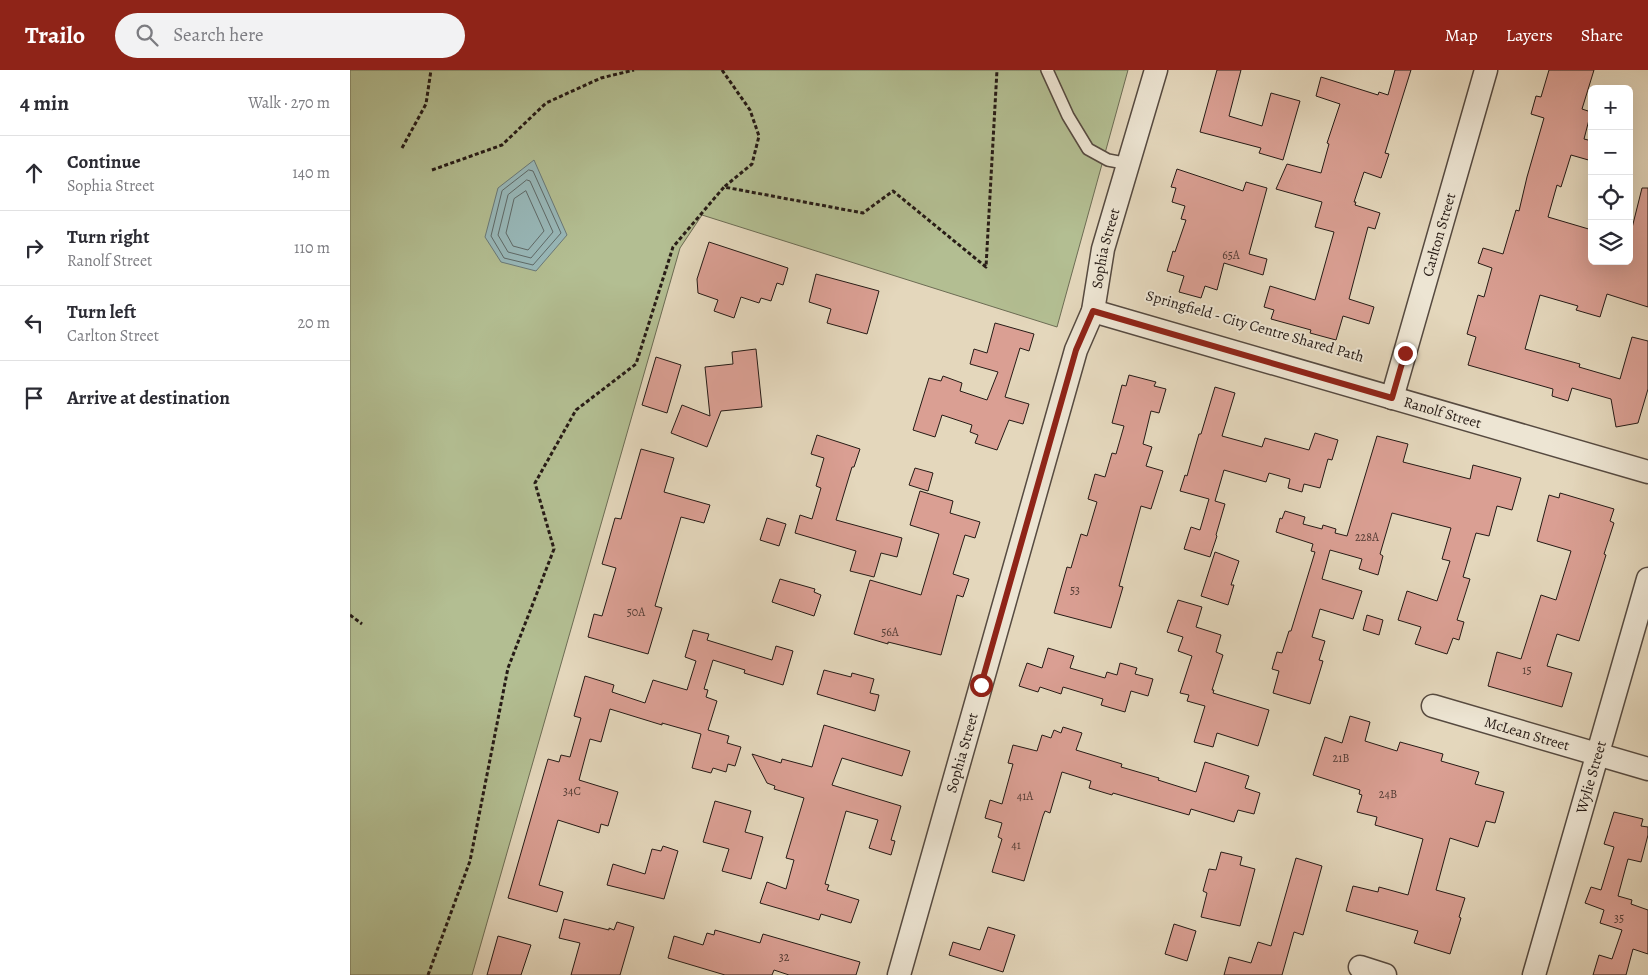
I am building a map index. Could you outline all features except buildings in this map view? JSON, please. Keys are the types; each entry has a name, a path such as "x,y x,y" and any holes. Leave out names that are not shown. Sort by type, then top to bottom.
{"street":[{"name":"Sophia Street","path":"899,975 1076,350 1093,311 1103,250 1156,70"},
{"name":"Carlton Street","path":"1392,398 1486,70"},
{"name":"Ranolf Street","path":"1093,311 1648,472"},
{"name":"Wylie Street","path":"1534,975 1648,579"},
{"name":"McLean Street","path":"1433,706 1648,769"},
{"path":"1360,968 1385,975"}],"lane":[{"path":"1046,70 1068,116 1088,149 1108,160 1129,164"}],"path":[{"path":"402,148 426,104 431,70"},
{"path":"432,170 502,146 546,103 601,78 634,70"},
{"path":"428,975 470,861 508,668 554,549 535,482 576,410 636,364 673,247 724,187 752,164 759,136 750,110 722,70"},
{"path":"724,187 864,213 893,192 986,267 998,70"},
{"path":"350,615 362,624"}],"green space":[{"path":"350,70 1128,70 1057,327 702,215 680,248 472,975 350,975"}],"water":[{"path":"534,160 567,235 536,271 501,262 485,237 498,188"}],"route":[{"path":"981,685 1076,350 1093,311 1392,398 1405,353"}]}
